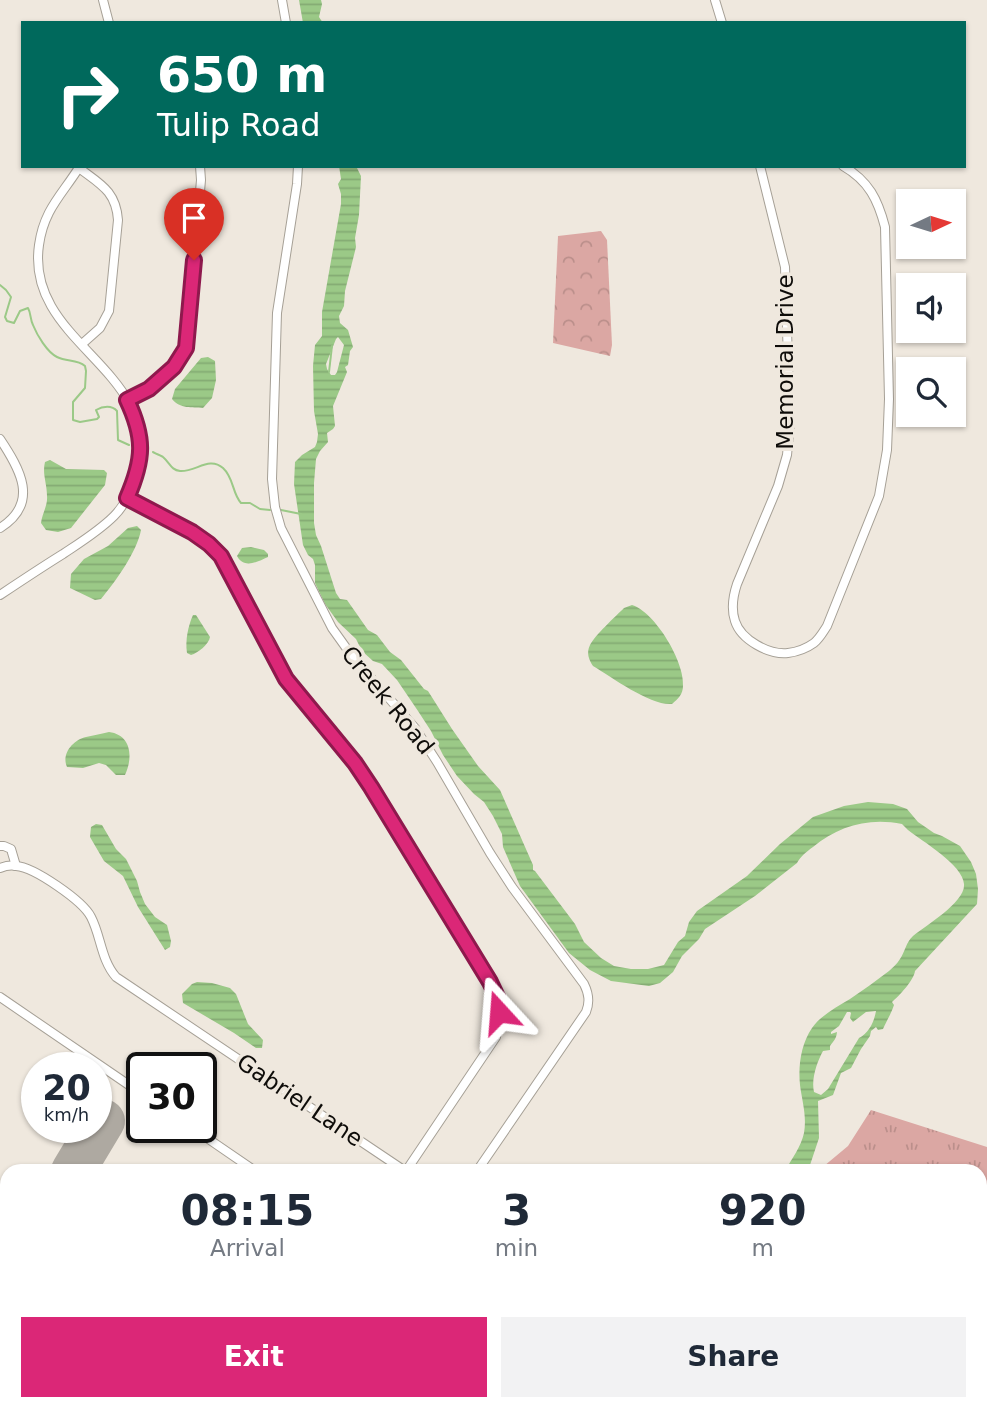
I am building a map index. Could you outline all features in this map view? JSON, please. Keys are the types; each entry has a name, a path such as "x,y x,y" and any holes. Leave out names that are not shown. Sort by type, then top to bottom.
{"street":[{"path":"103,0 108,21"},
{"path":"282,0 286,21"},
{"path":"715,0 721,21"},
{"path":"0,582 3,593 102,527 120,510 137,472 141,448 136,419 127,400 116,381 61,323 42,289 38,258 40,237 48,212 79,168"},
{"path":"81,168 111,195 118,220 109,311 100,328 82,344"},
{"path":"127,400 149,389 174,367 186,348 200,168"},
{"name":"Creek Road","path":"298,168 277,313 272,479 275,508 281,527 336,635 415,727 512,887 588,993 586,1012 482,1164"},
{"name":"Memorial Drive","path":"760,168 785,267 790,424 787,455 778,486 737,584 732,609 740,632 751,641 776,652 787,653 812,644 827,625 880,496 887,450 885,227 880,206 868,187 846,168"},
{"path":"0,439 20,472 23,489 18,511 9,523 0,528"},
{"name":"Gabriel Lane","path":"127,498 192,532 221,556 286,679 355,763 371,787 498,999 496,1037 411,1164"},
{"name":"Gabriel Lane","path":"0,846 11,849 16,866 40,875 80,902 93,919 107,964 116,977 396,1164"},
{"path":"0,868 16,866"},
{"path":"0,997 126,1083"},
{"path":"214,1143 245,1164"}],"green space":[{"path":"601,231 607,240 612,345 610,356 553,343 558,236"},
{"path":"871,1110 987,1147 987,1164 826,1164 848,1146"}],"shaded area":[{"path":"299,0 321,0 319,17 322,21 303,21"},
{"path":"339,168 357,168 361,176 356,247 344,306 339,316 340,323 348,330 353,347 345,367 347,372 333,406 335,426 327,433 328,442 316,459 316,535 336,593 340,599 347,600 368,630 377,635 428,691 478,766 500,790 533,870 575,924 584,942 614,966 648,969 664,965 678,942 685,936 689,922 697,911 747,876 813,817 844,806 868,802 893,804 907,809 918,822 960,846 971,862 976,874 977,904 915,971 909,983 892,1002 894,1005 883,1029 878,1030 876,1027 871,1031 851,1068 841,1073 833,1095 818,1101 819,1138 810,1164 789,1164 799,1148 805,1127 799,1070 808,1034 825,1015 895,965 911,938 959,898 964,884 962,877 950,861 902,824 878,822 854,825 823,840 755,896 705,929 682,956 673,972 660,983 649,986 611,981 590,970 569,953 520,886 503,847 502,834 484,802 457,776 397,680 382,664 373,661 362,651 356,639 338,622 325,604 315,583 313,559 303,545 294,484 295,462 315,447 317,442 313,366 315,345 322,336 322,312 341,204 338,184 341,179","holes":["338,337 344,345 337,372 331,375 326,364 336,339","876,1011 866,1033 859,1038 828,1089 821,1095 814,1092 814,1076 819,1060 823,1051 830,1050 837,1032 831,1032 839,1026 847,1012 851,1013 853,1022 866,1012"]},
{"path":"208,357 215,361 216,380 212,398 203,408 186,407 175,402 172,399 175,389 201,358"},
{"path":"50,460 66,469 104,470 107,473 105,485 71,528 58,532 46,530 41,523 47,499 44,466 45,462"},
{"path":"137,526 141,530 135,548 101,599 95,600 70,588 71,574 84,559 108,546 128,528"},
{"path":"242,548 264,550 268,557 251,563 240,560 237,556"},
{"path":"632,605 659,627 679,664 683,689 672,704 654,701 632,690 593,666 589,659 592,641 624,608"},
{"path":"193,615 196,615 210,637 203,648 191,655 187,653 186,644"},
{"path":"109,732 122,738 129,748 125,775 116,775 106,765 99,763 83,768 67,767 67,753 73,744 81,739"},
{"path":"102,825 116,849 126,859 145,904 155,917 167,925 171,941 170,947 165,950 138,907 123,876 104,861 90,837 91,827"},
{"path":"197,982 230,988 236,994 248,1024 263,1040 262,1048 256,1048 183,1003 182,994"}],"waterway":[{"path":"0,285 11,297 5,317 7,321 14,323 20,311 28,308 35,329 50,351 57,357 85,366 85,388 73,402 73,420 80,422 97,419 99,417 96,410 113,408 117,411 118,440 129,445"},
{"path":"329,372 332,346"},
{"path":"153,452 180,471 207,464 218,465 229,476 241,503 250,503 260,509 270,510"},
{"path":"281,510 301,514"}],"runway":[{"path":"77,1164 90,1143"}],"route":[{"path":"194,260 186,348 174,367 149,389 127,400 136,419 141,448 137,472 127,498 192,532 221,556 286,679 355,763 386,809 490,982 498,999 499,1012"}]}
